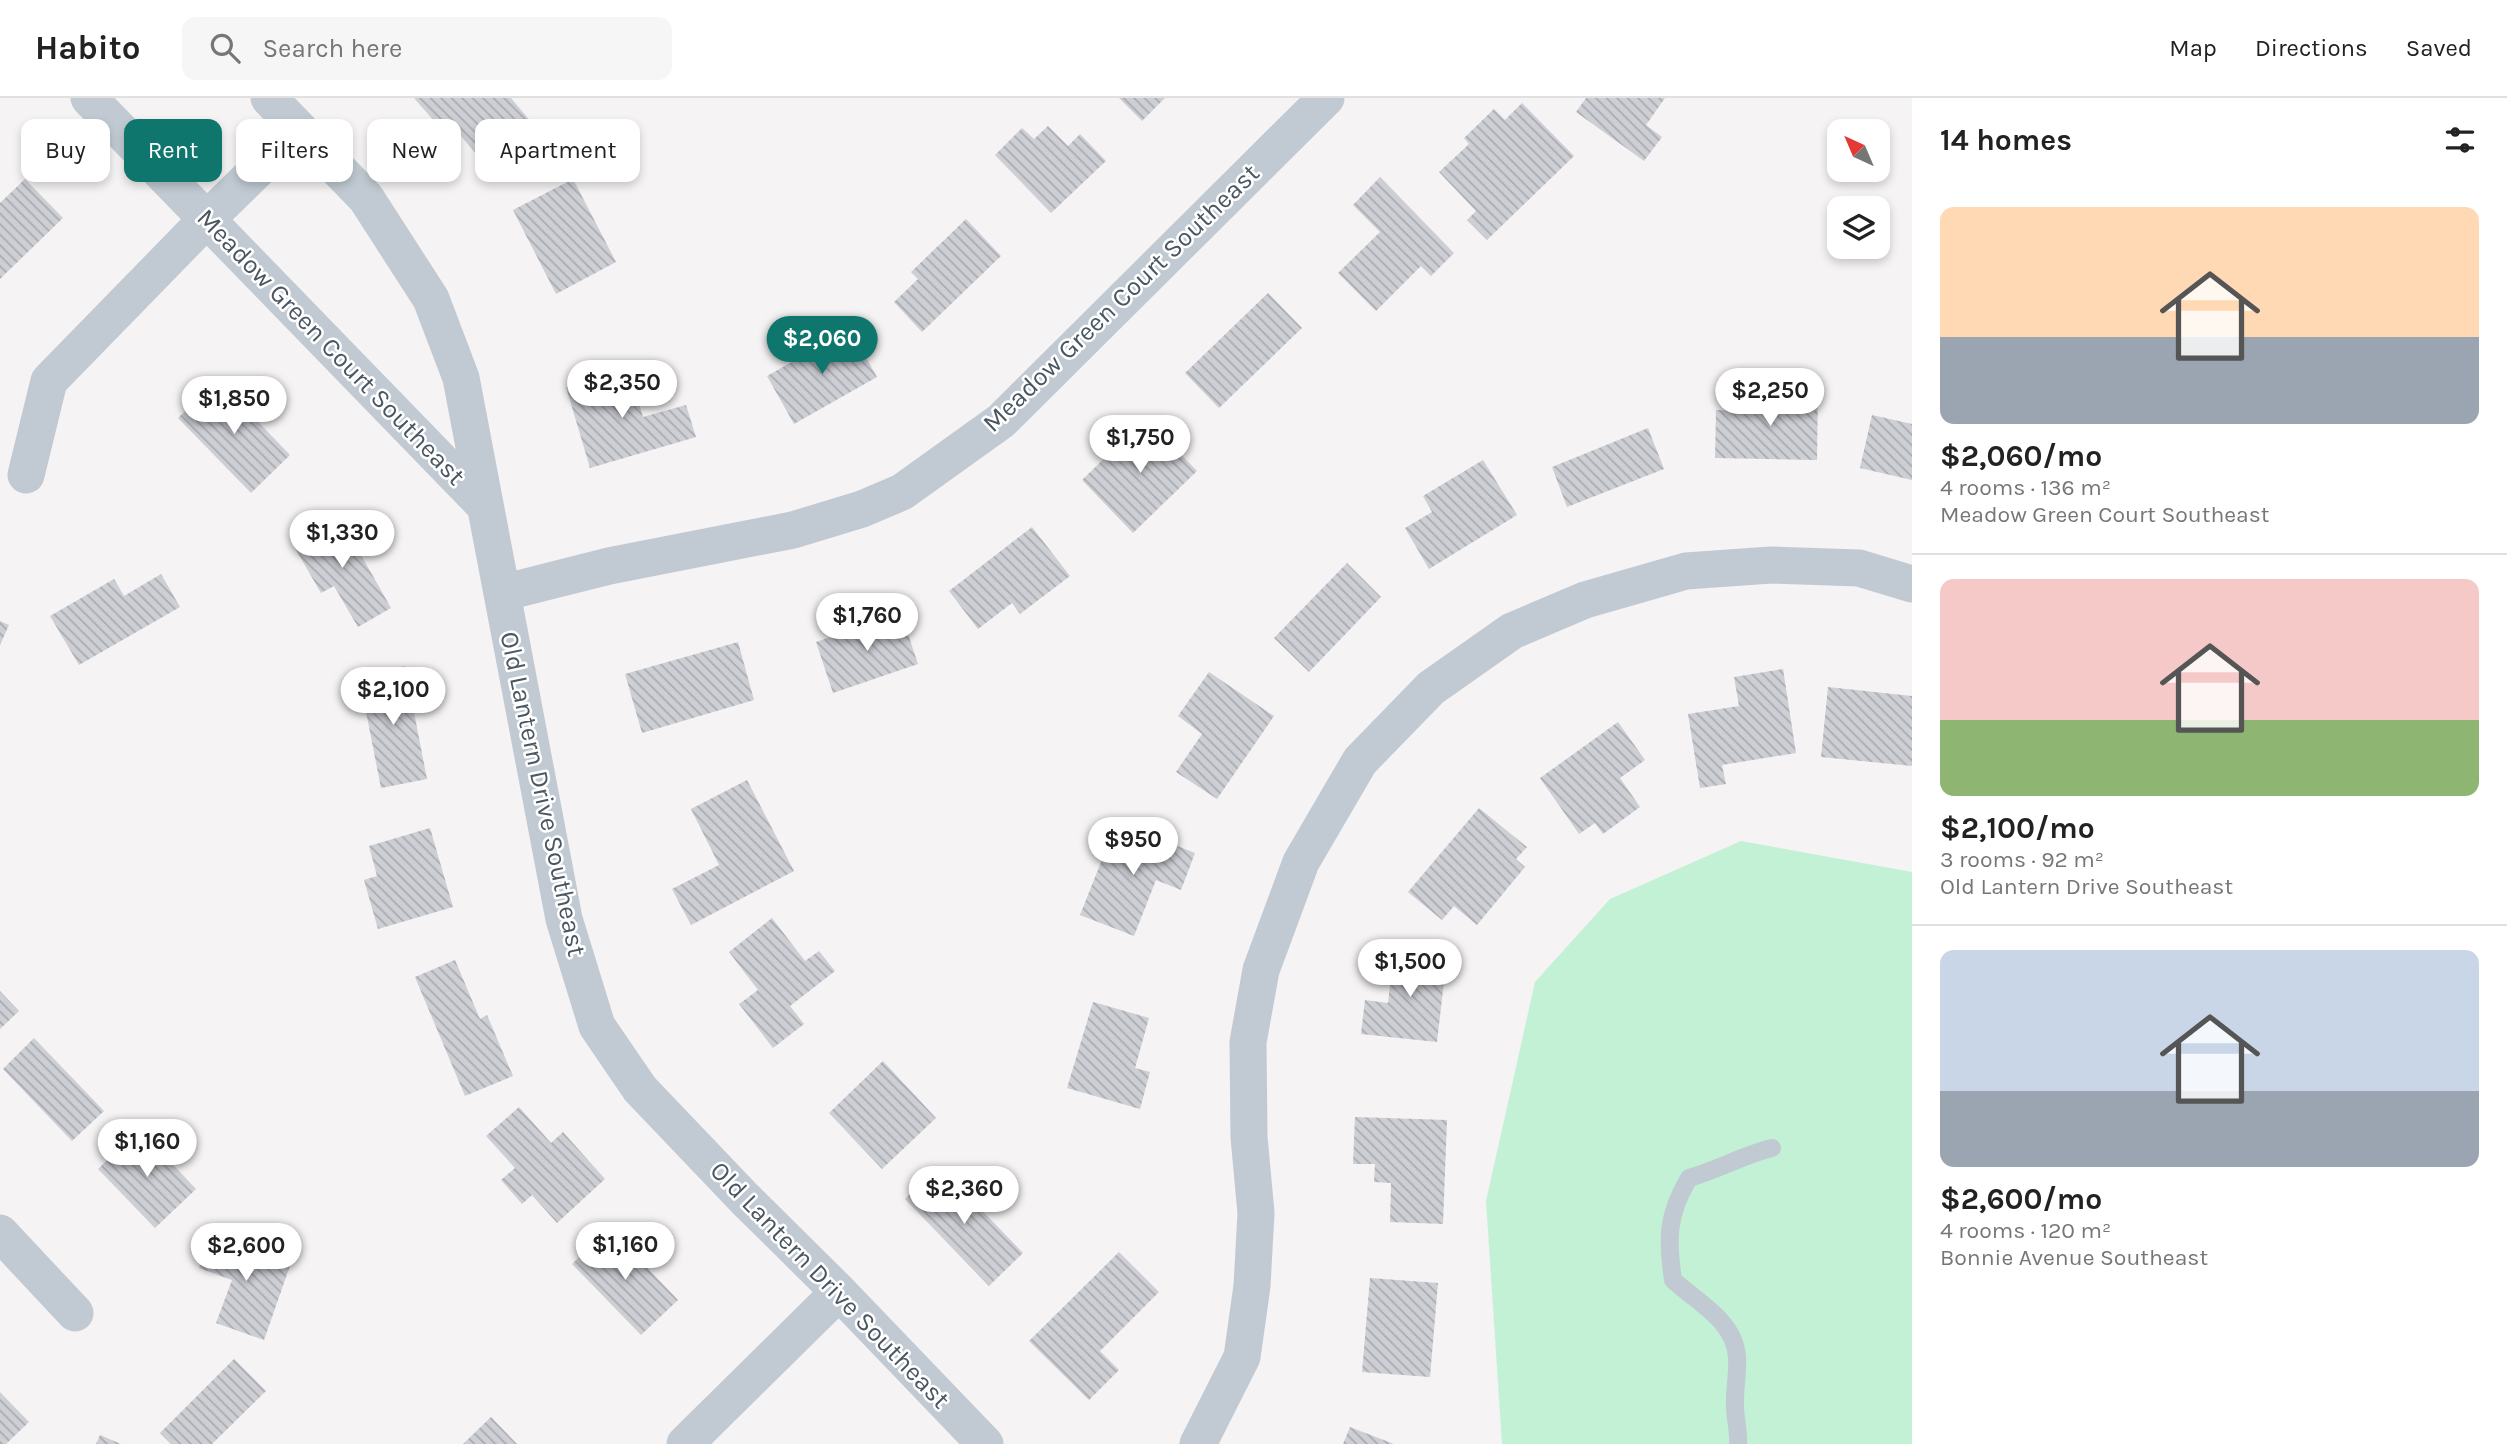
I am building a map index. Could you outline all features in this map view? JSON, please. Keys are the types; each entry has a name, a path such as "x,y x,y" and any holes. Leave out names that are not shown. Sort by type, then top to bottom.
{"street":[{"name":"Meadow Green Court Southeast","path":"89,98 485,506"},
{"name":"Old Lantern Drive Southeast","path":"269,98 289,119"},
{"name":"Meadow Green Court Southeast","path":"502,593 609,566 793,530 862,509 902,492 1001,421 1326,98"},
{"path":"26,475 49,381 245,182"},
{"name":"Old Lantern Drive Southeast","path":"350,182 366,198 431,299 461,377 564,919 597,1026 640,1089 985,1444"},
{"path":"1198,1444 1241,1357 1252,1286 1256,1213 1249,1137 1248,1042 1261,970 1301,862 1360,761 1431,688 1511,631 1585,600 1686,571 1771,565 1859,568 1912,584"},
{"path":"0,1233 75,1312"},
{"path":"685,1444 839,1292"}],"lane":[{"path":"1738,1444 1734,1404 1737,1354 1734,1341 1725,1326 1673,1280 1668,1240 1678,1197 1689,1178 1727,1166 1745,1155 1772,1148"}],"green space":[{"path":"1741,841 1912,872 1912,1444 1502,1444 1486,1201 1535,982 1610,899"}],"building":[{"path":"414,98 511,98 529,119 475,119 475,153 461,136 461,119 432,119"},
{"path":"1119,98 1165,98 1142,121"},
{"path":"1586,98 1665,98 1646,125 1662,137 1644,161 1576,112"},
{"path":"1522,103 1574,156 1487,240 1467,220 1476,211 1439,172 1469,144 1464,138 1494,109 1505,120"},
{"path":"1048,126 1068,146 1080,134 1106,161 1051,213 995,155 1022,128 1034,139"},
{"path":"1380,177 1454,253 1431,276 1421,266 1376,311 1338,273 1380,232 1353,205"},
{"path":"22,182 28,182 63,218 0,279 0,203"},
{"path":"567,182 575,182 616,262 556,294 513,210"},
{"path":"966,219 1001,256 922,332 894,302 918,279 911,272"},
{"path":"1268,293 1302,328 1219,408 1185,373"},
{"path":"850,329 877,377 794,424 767,376"},
{"path":"629,368 643,417 686,405 696,437 590,468 566,387"},
{"path":"218,380 290,455 251,493 178,418"},
{"path":"1751,392 1818,393 1817,460 1715,458 1716,410 1751,411"},
{"path":"1872,415 1912,424 1912,480 1860,468"},
{"path":"1146,418 1197,471 1133,533 1082,480"},
{"path":"1648,428 1664,469 1567,507 1552,467"},
{"path":"1483,460 1517,515 1429,569 1405,528 1432,512 1423,496"},
{"path":"339,516 391,608 358,627 334,586 321,593 292,543"},
{"path":"1032,527 1070,576 1020,614 1012,603 978,629 949,591"},
{"path":"1347,563 1381,597 1309,672 1274,638"},
{"path":"161,574 180,607 79,665 50,616 114,579 124,596"},
{"path":"901,613 918,664 833,693 816,642"},
{"path":"0,621 9,625 0,645"},
{"path":"738,642 754,700 642,733 625,674"},
{"path":"405,666 427,779 381,788 359,676"},
{"path":"1783,669 1796,753 1722,765 1726,784 1700,788 1688,714 1739,706 1734,677"},
{"path":"1209,672 1274,716 1217,799 1176,772 1202,734 1178,716"},
{"path":"1828,687 1912,696 1912,766 1821,757"},
{"path":"1618,722 1645,760 1620,778 1640,807 1603,834 1595,823 1579,834 1540,778"},
{"path":"747,780 794,871 691,925 672,889 719,865 691,809"},
{"path":"1479,808 1527,847 1516,859 1525,867 1477,925 1454,906 1442,920 1408,892"},
{"path":"1117,822 1195,853 1181,890 1156,880 1134,936 1080,915"},
{"path":"430,828 453,907 378,929 364,880 377,876 369,846"},
{"path":"772,918 805,961 819,951 835,971 790,1006 804,1024 773,1048 739,1004 758,990 729,952"},
{"path":"1394,950 1447,956 1437,1042 1361,1034 1365,1000 1388,1003"},
{"path":"455,960 480,1019 487,1015 513,1076 465,1096 415,977"},
{"path":"0,991 19,1011 0,1029"},
{"path":"1093,1002 1149,1018 1135,1068 1150,1072 1140,1109 1067,1088"},
{"path":"34,1038 104,1111 72,1141 3,1069"},
{"path":"883,1061 936,1118 882,1169 829,1113"},
{"path":"519,1107 551,1143 563,1132 605,1179 557,1223 532,1195 522,1204 501,1180 515,1168 486,1136"},
{"path":"1355,1117 1447,1120 1443,1224 1390,1222 1391,1183 1374,1182 1375,1164 1353,1164"},
{"path":"139,1129 196,1189 155,1228 98,1169"},
{"path":"939,1166 1023,1253 989,1286 905,1199"},
{"path":"609,1228 678,1300 641,1335 572,1264"},
{"path":"211,1232 292,1260 264,1340 216,1323 232,1280 199,1268"},
{"path":"1119,1252 1159,1292 1100,1351 1119,1370 1089,1400 1029,1341"},
{"path":"1370,1278 1438,1283 1430,1377 1362,1372"},
{"path":"234,1359 266,1391 212,1444 171,1444 160,1433"},
{"path":"0,1392 29,1422 6,1444 0,1444"},
{"path":"491,1417 517,1444 463,1444"},
{"path":"1350,1427 1394,1444 1343,1444"},
{"path":"100,1435 121,1444 96,1444"}]}
